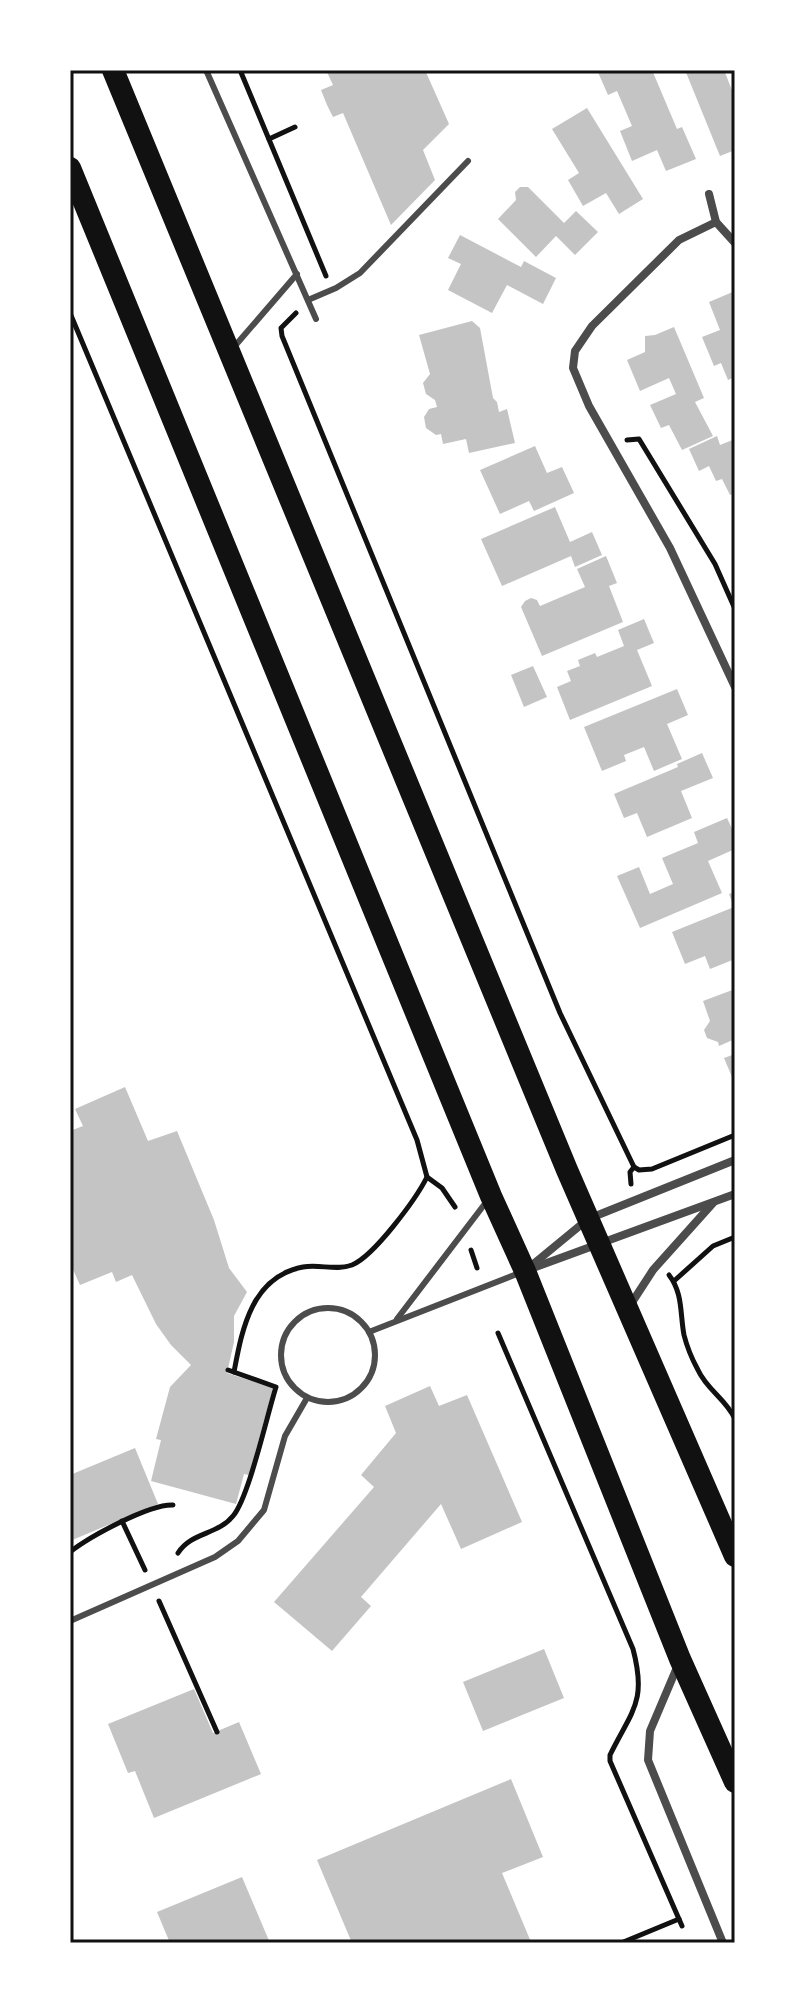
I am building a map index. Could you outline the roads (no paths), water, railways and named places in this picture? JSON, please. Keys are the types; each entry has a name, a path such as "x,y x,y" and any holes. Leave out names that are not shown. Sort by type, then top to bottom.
{"highway":[{"path":"113,70 588,1219 735,1556"},
{"path":"70,168 491,1196 525,1271 680,1659 735,1782"}],"street":[{"path":"709,194 716,222 735,243"},
{"path":"716,222 674,244 592,326 575,351 573,368 575,378 670,548 735,687"},
{"path":"525,1271 588,1219 735,1160"},
{"path":"525,1271 735,1194"},
{"path":"628,1309 653,1270 713,1202"},
{"path":"680,1659 650,1731 648,1760 723,1943"}],"lane":[{"path":"206,70 316,319"},
{"path":"309,302 360,273 468,161"},
{"path":"229,353 297,274"},
{"path":"394,1321 491,1196"},
{"path":"369,1332 525,1271"},
{"path":"334,1308 358,1318 369,1332 375,1357 373,1372 365,1385 353,1395 324,1403 307,1398 287,1379 281,1350 293,1323 305,1314 334,1308"},
{"path":"70,1621 215,1557 238,1541 264,1510 285,1436 307,1398"}]}
